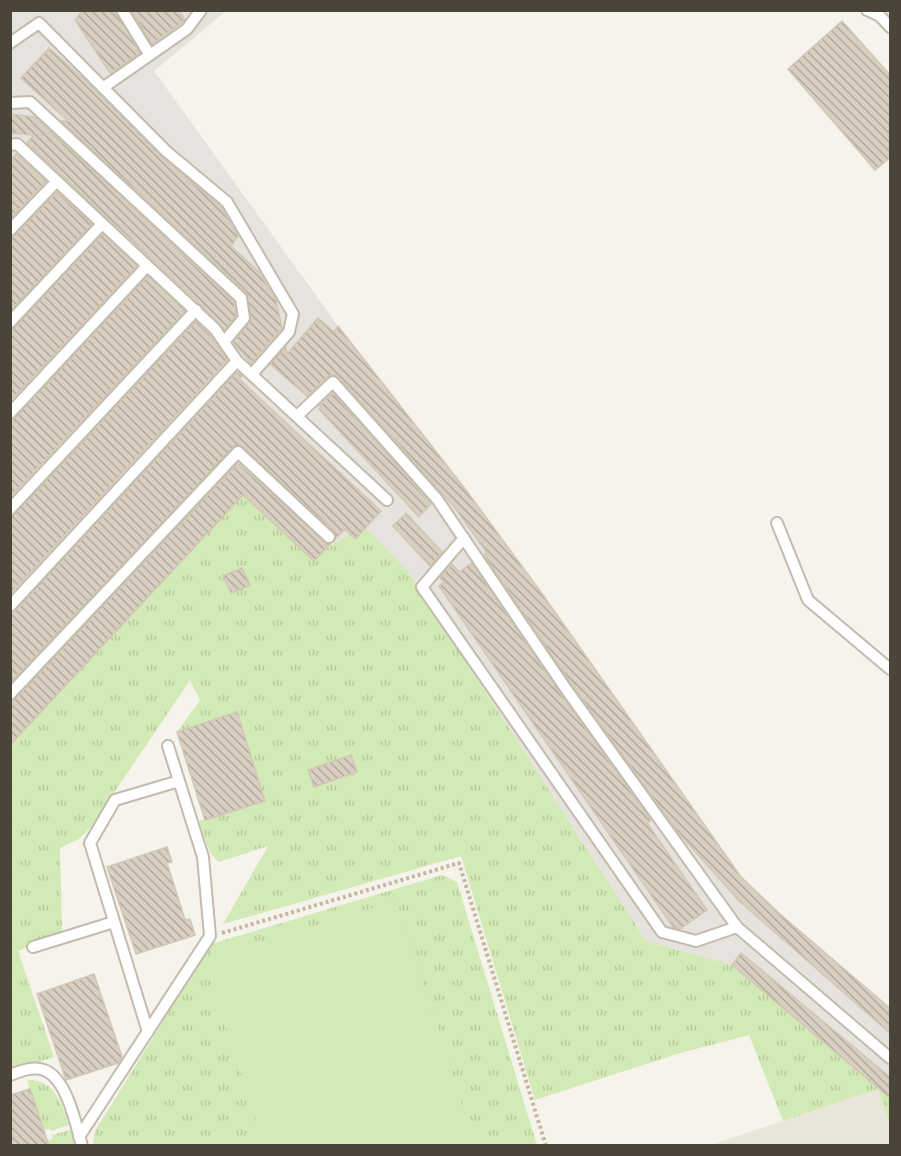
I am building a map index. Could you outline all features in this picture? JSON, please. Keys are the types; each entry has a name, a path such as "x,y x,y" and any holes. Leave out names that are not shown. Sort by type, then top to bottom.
{"lane":[{"path":"122,10 150,55"},
{"path":"188,10 194,21"},
{"path":"104,87 187,29 201,10"},
{"path":"867,10 880,13 891,27"},
{"path":"10,43 39,23 166,151 227,202 293,314 289,332 252,374"},
{"path":"10,103 30,102 241,298 244,318 224,342"},
{"path":"10,145 17,144 196,310 215,329 237,361 387,500"},
{"path":"10,230 57,181"},
{"path":"10,322 102,224"},
{"path":"10,413 147,266"},
{"path":"10,508 196,310"},
{"path":"10,606 237,361"},
{"path":"297,416 333,382 437,499 567,689 737,927 891,1058"},
{"path":"10,694 238,452 329,537"},
{"path":"777,523 808,600 891,669"},
{"path":"464,538 422,587 662,932 696,941 737,927"},
{"path":"81,1141 210,936 203,857 168,746"},
{"path":"148,1032 90,843 115,800 179,781"},
{"path":"33,947 114,922"},
{"path":"10,1075 35,1069 45,1070 65,1093 81,1141"}],"path":[{"path":"210,936 459,863 546,1146"}],"shaded area":[{"path":"11,11 226,11 154,71 338,326 466,490 543,595 741,877 781,915 890,1009 890,1099 732,965 646,941 409,573 326,549 314,561 243,495 11,745"},
{"path":"878,1089 890,1127 890,1145 708,1146"}],"green space":[{"path":"243,495 314,561 326,549 364,526 409,573 646,941 732,965 890,1099 890,1127 878,1089 783,1121 749,1035 677,1054 535,1100 461,856 223,924 268,846 219,862 210,853 199,821 265,800 237,713 177,732 200,700 190,680 91,827 79,839 60,848 62,931 18,951 54,1057 11,1071 10,745","holes":["351,755 357,773 315,787 308,770"]},
{"path":"442,875 457,882 537,1145 474,1145 396,901 206,960 264,1145 93,1146 95,1131 211,944"},
{"path":"397,900 474,1145 264,1145 206,960"},
{"path":"27,1080 44,1083 56,1094 69,1125 51,1131 50,1129 44,1130"},
{"path":"70,1130 75,1145 49,1145 47,1140 53,1139 52,1135"}],"building":[{"path":"83,10 115,10 140,53 110,73 75,20"},
{"path":"131,10 179,10 185,20 152,44"},
{"path":"842,21 891,76 891,157 875,170 788,69"},
{"path":"49,48 88,83 161,156 221,207 238,236 231,246 259,272 276,300 282,328 251,363 233,342 251,320 246,292 61,121 68,121 21,78"},
{"path":"10,114 35,117 234,302 236,316 225,330 27,143 34,135 10,133"},
{"path":"16,154 46,181 10,219 10,160"},
{"path":"57,192 92,224 10,311 10,237 15,235"},
{"path":"103,234 137,266 10,401 10,329 15,327"},
{"path":"148,276 185,311 10,497 10,420 15,418"},
{"path":"318,318 334,332 338,326 466,490 543,595 741,877 781,915 891,1009 891,1034 739,901 677,831 572,685 484,555 487,553 455,508 339,377 328,376 307,396 270,364 286,347 287,354"},
{"path":"196,321 209,334 227,360 10,594 10,516 15,514"},
{"path":"237,372 242,376 239,379 381,511 355,539 345,529 336,538 334,532 243,447 235,445 10,683 10,613 15,611"},
{"path":"333,393 431,504 419,517 319,409 321,407 319,406"},
{"path":"238,463 324,542 330,544 314,561 243,495 10,745 10,701 15,699"},
{"path":"406,513 442,552 430,566 393,526"},
{"path":"472,563 560,693 651,820 647,823 707,910 680,929 673,927 439,586 444,582 440,578 452,564 459,572"},
{"path":"242,568 250,585 231,593 223,576"},
{"path":"237,712 265,801 205,820 177,732"},
{"path":"351,755 357,772 314,787 308,770"},
{"path":"167,847 172,862 167,863 185,920 190,919 195,935 136,954 107,867"},
{"path":"741,953 891,1078 891,1099 732,965"},
{"path":"94,974 122,1057 118,1063 66,1080 37,994"},
{"path":"30,1089 49,1146 10,1146 10,1095"}]}
